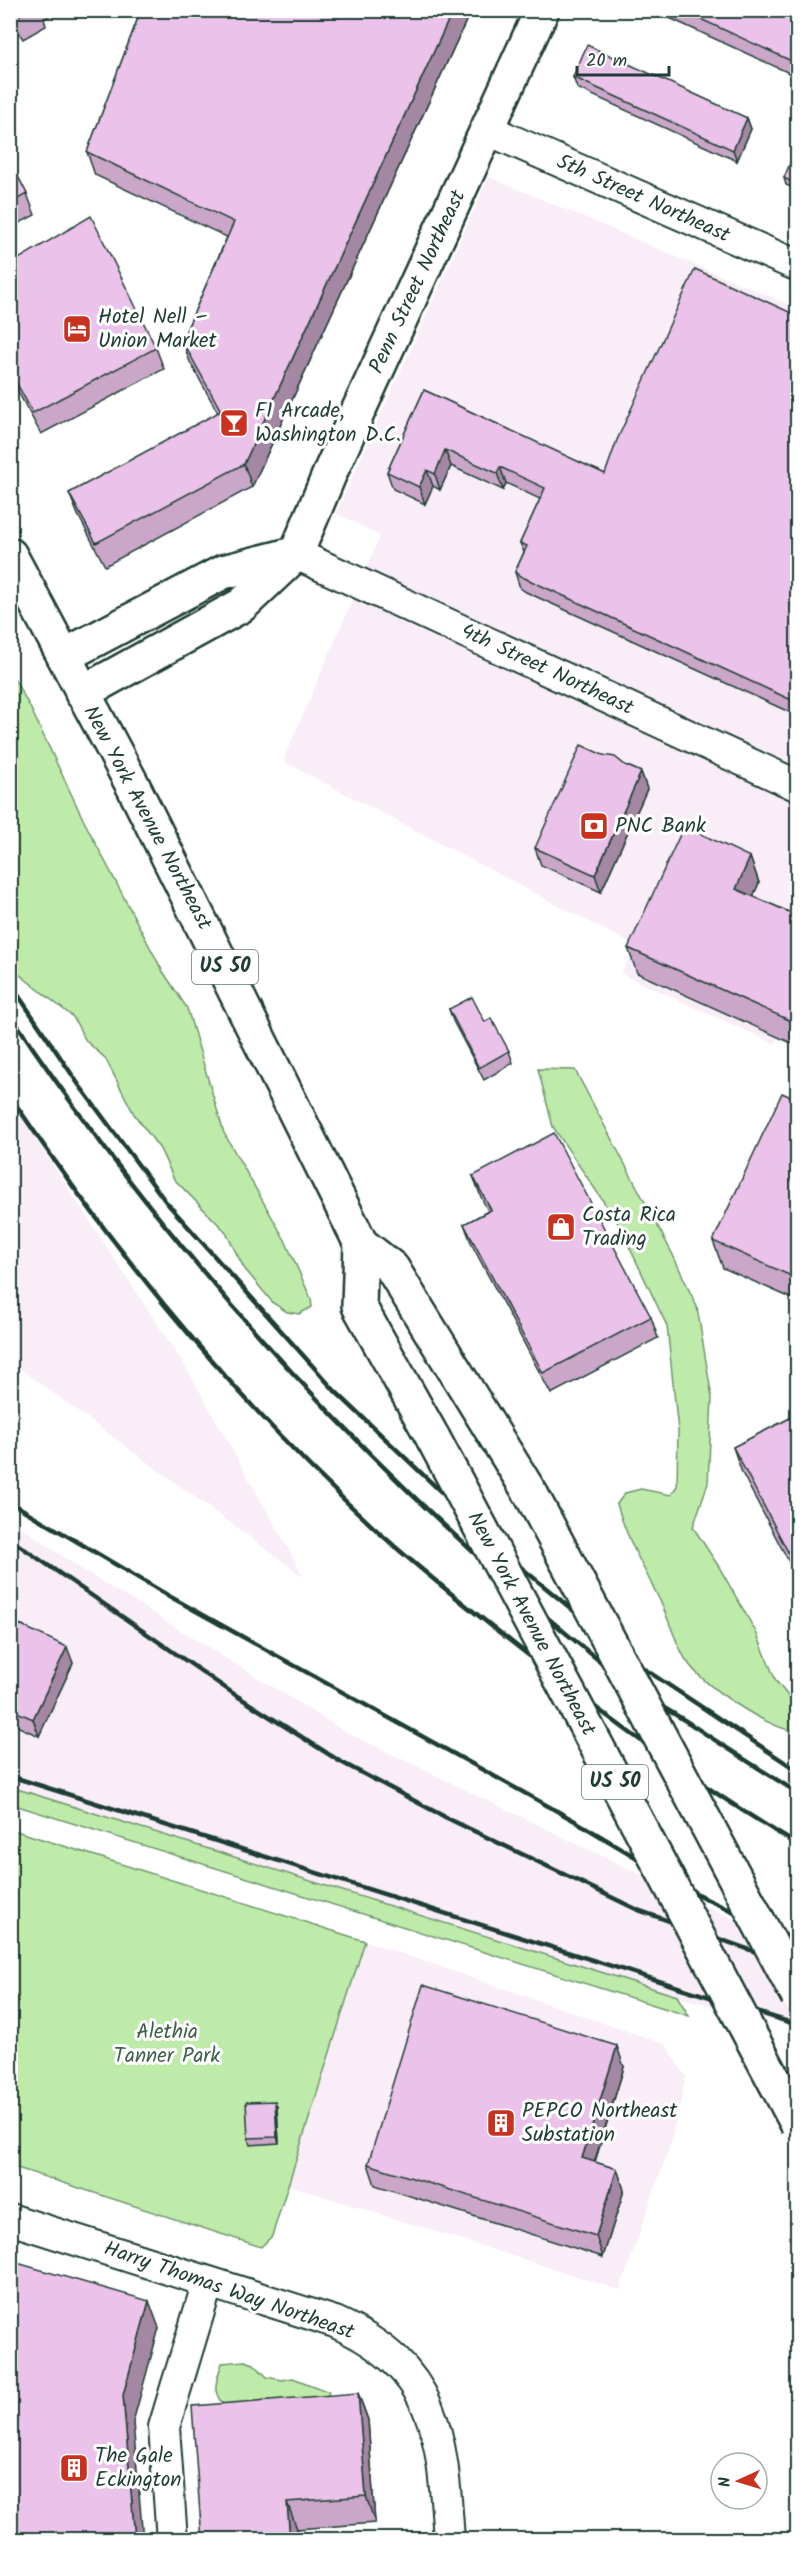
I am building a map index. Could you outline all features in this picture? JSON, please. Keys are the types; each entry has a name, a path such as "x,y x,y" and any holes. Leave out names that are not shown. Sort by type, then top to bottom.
{"main road":[{"name":"Penn Street Northeast","path":"296,554 328,477 542,10"},
{"path":"64,656 223,572 296,554"},
{"path":"82,693 242,605 296,554"},
{"name":"New York Avenue Northeast","path":"10,555 233,983 361,1244 392,1268 532,1496 798,1996"},
{"name":"New York Avenue Northeast","path":"361,1244 360,1306 433,1438 798,2125"}],"street":[{"name":"5th Street Northeast","path":"488,130 798,266"},
{"name":"4th Street Northeast","path":"296,554 798,786"},
{"name":"Harry Thomas Way Northeast","path":"10,2219 335,2322 358,2332 396,2362 425,2402 435,2424 441,2448 449,2540"},
{"path":"172,2540 164,2427 208,2282"}],"shaded area":[{"path":"489,177 797,308 798,997 775,1044 621,974 635,946 283,761 380,536 336,513"},
{"path":"11,1101 190,1374 304,1577 11,1362"},
{"path":"10,1519 78,1567 346,1732 797,1950 797,2027 647,1989 11,1787"},
{"path":"365,1941 665,2044 686,2077 671,2142 620,2290 288,2185"}],"green space":[{"path":"11,673 30,707 84,821 162,970 187,1008 224,1133 285,1240 311,1299 312,1307 299,1314 287,1312 273,1303 244,1268 225,1231 174,1179 160,1149 134,1114 105,1058 86,1041 73,1017 15,971 10,958"},
{"path":"538,1069 575,1070 672,1253 697,1307 712,1398 708,1483 693,1527 756,1632 776,1681 797,1707 797,1732 784,1729 753,1714 721,1693 695,1671 679,1647 662,1605 626,1531 617,1504 625,1493 641,1489 671,1495 677,1486 678,1431 667,1326 618,1223 553,1127"},
{"path":"11,1787 677,1996 689,2016 11,1804"},
{"name":"Alethia Tanner Park","path":"10,1829 365,1941 272,2236 261,2247 11,2166"},
{"path":"245,2361 254,2364 267,2377 282,2380 293,2378 329,2392 324,2402 263,2400 227,2408 216,2392 216,2382 222,2363"}],"building":[{"path":"10,10 28,10 15,18"},
{"path":"141,10 453,10 244,464 96,543 69,493 221,411 182,340 234,222 87,152"},
{"path":"681,10 786,10 798,16 798,64"},
{"path":"587,45 747,118 733,150 573,77"},
{"path":"795,151 798,152 798,185 784,178"},
{"path":"10,161 27,194 10,203"},
{"name":"Hotel Nell – Union Market","path":"91,216 156,348 33,413 10,371 10,264"},
{"path":"695,269 798,316 798,703 515,572 527,546 520,543 545,488 500,467 497,473 445,450 435,474 427,470 419,487 387,472 424,390 605,474 617,440"},
{"name":"PNC Bank","path":"581,745 603,755 615,757 625,765 641,772 595,875 535,848"},
{"path":"684,826 750,857 736,889 798,916 798,1024 628,948"},
{"path":"472,997 485,1022 491,1018 509,1051 479,1068 449,1009"},
{"path":"782,1093 798,1100 798,1279 713,1241"},
{"path":"554,1133 651,1317 543,1373 464,1224 491,1210 473,1176"},
{"path":"798,1414 798,1571 733,1447"},
{"path":"10,1620 67,1647 33,1719 10,1709"},
{"name":"PEPCO Northeast Substation","path":"423,1985 617,2046 582,2158 617,2169 596,2236 368,2164"},
{"path":"275,2101 277,2137 248,2138 246,2102"},
{"name":"The Gale Eckington","path":"10,2261 149,2301 123,2395 135,2540 10,2540"},
{"name":"The Gale Eckington","path":"358,2393 366,2496 287,2502 290,2540 202,2540 192,2406"}],"railway":[{"path":"10,983 79,1085 166,1202 335,1391 517,1564 643,1668 798,1771"},
{"path":"10,1014 75,1108 145,1200 218,1289 295,1375 375,1458 458,1538 632,1687 798,1793"},
{"path":"10,1096 93,1214 183,1328 280,1435 331,1487 421,1569 572,1689 699,1781 798,1845"},
{"path":"10,1502 169,1596 575,1821 706,1899 798,1941"},
{"path":"10,1539 234,1694 341,1762 447,1818 638,1910 798,1967"},
{"path":"10,1776 798,2025"}],"place":[{"name":"Hotel Nell – Union Market","path":"77,329"},
{"name":"F1 Arcade, Washington D.C.","path":"234,423"},
{"name":"PNC Bank","path":"594,826"},
{"name":"Costa Rica Trading","path":"561,1227"},
{"name":"PEPCO Northeast Substation","path":"501,2123"},
{"name":"The Gale Eckington","path":"74,2468"}]}
